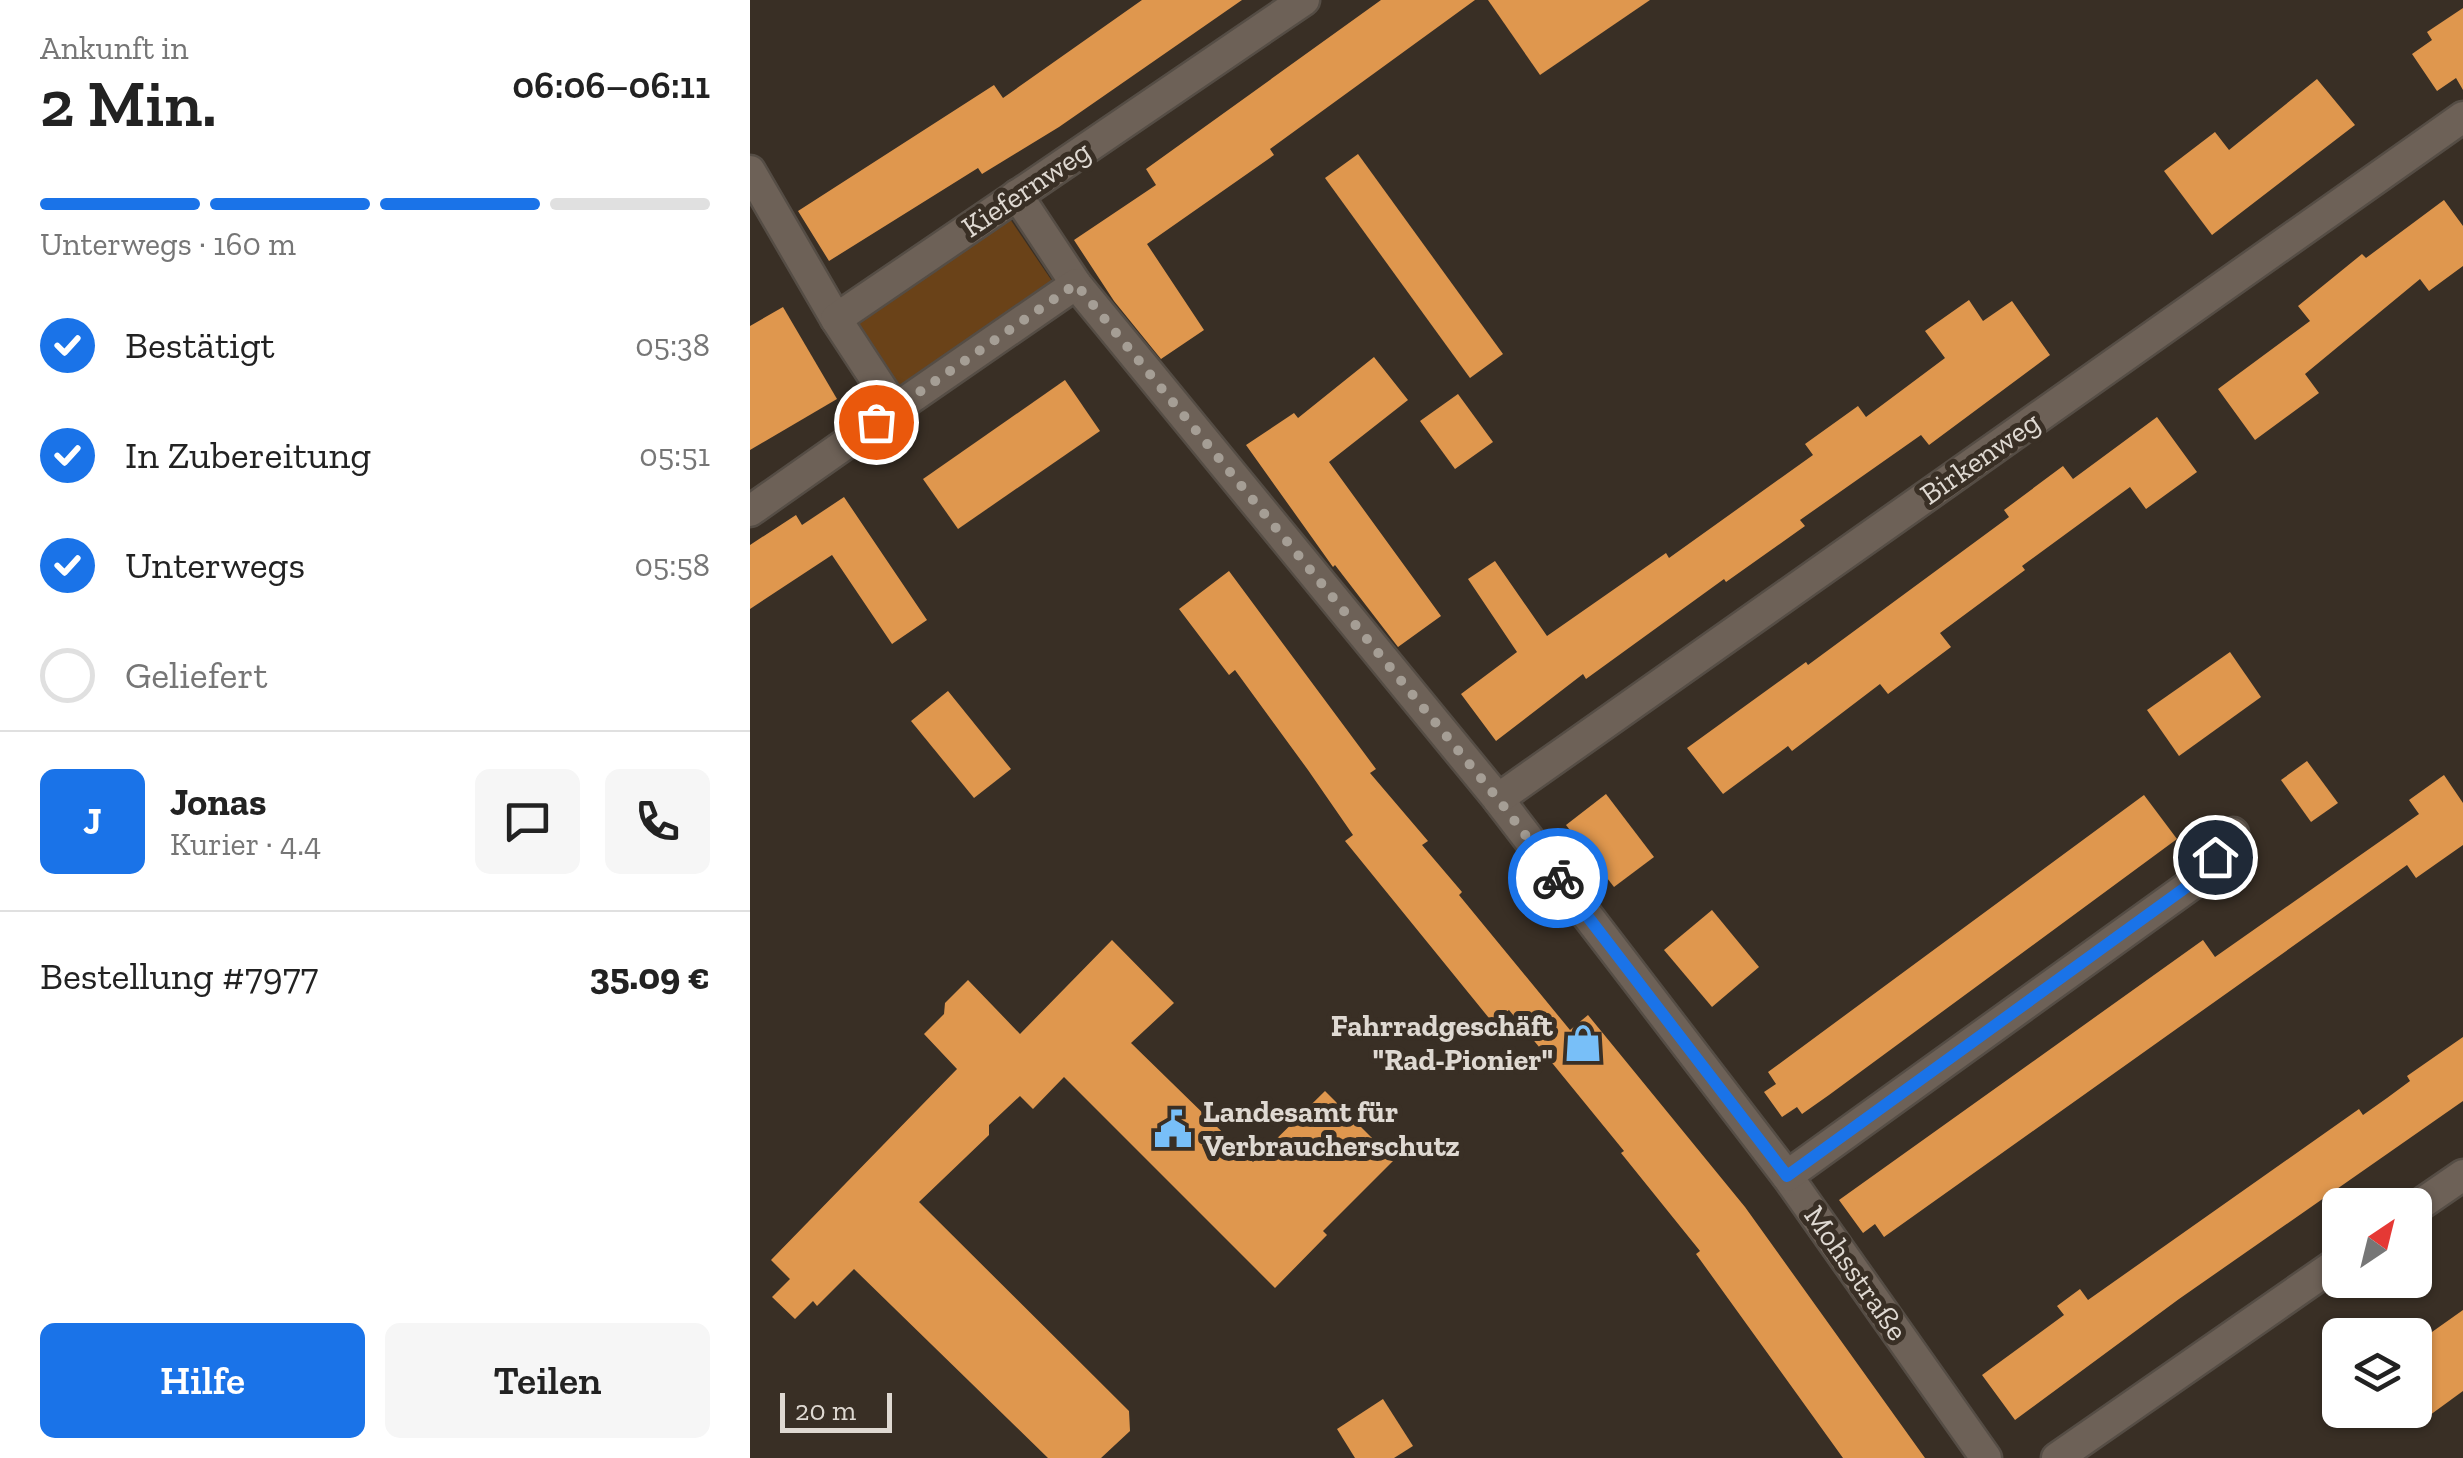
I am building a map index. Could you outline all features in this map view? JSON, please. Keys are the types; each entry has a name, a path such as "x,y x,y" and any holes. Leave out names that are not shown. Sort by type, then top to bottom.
{"street":[{"name":"Kiefernweg","path":"836,319 1304,0"},
{"name":"Birkenweg","path":"1498,799 2463,116"},
{"path":"750,171 836,319 895,409"},
{"name":"Mohsstraße","path":"1017,195 1076,284 1498,799 1787,1176 1986,1458"},
{"path":"750,510 1076,284"},
{"path":"1787,1176 2196,880 2233,833"},
{"path":"2432,1196 2463,1175"},
{"path":"2057,1458 2322,1274"}],"shaded area":[{"path":"1008,216 1054,284 899,388 853,320"}],"building":[{"path":"1142,0 1242,0 1059,127 982,174 978,168 829,261 798,211 994,85 1003,98"},
{"path":"1381,0 1475,0 1270,149 1274,155 1147,244 1204,330 1161,359 1114,301 1074,240 1156,185 1146,169"},
{"path":"1488,0 1650,0 1540,75"},
{"path":"2463,8 2463,90 2456,78 2437,91 2412,54 2432,40 2427,32"},
{"path":"2317,79 2355,125 2212,235 2164,171 2215,132 2229,150"},
{"path":"1358,154 1503,354 1470,378 1325,178"},
{"path":"2444,200 2463,226 2463,266 2429,291 2420,279 2305,374 2319,393 2255,440 2218,389 2310,321 2298,306 2362,254 2366,258"},
{"path":"1969,300 1983,321 2012,301 2050,355 1929,445 1921,435 1800,520 1805,526 1586,679 1583,674 1496,741 1461,694 1517,652 1468,579 1495,561 1547,636 1666,553 1669,558 1813,455 1805,444 1858,406 1866,417 1945,358 1925,331"},
{"path":"783,307 837,399 750,450 750,326"},
{"path":"1374,357 1408,400 1329,462 1441,616 1398,647 1333,567 1246,445 1294,413 1298,418"},
{"path":"1065,380 1100,431 958,529 923,479"},
{"path":"1458,394 1493,442 1455,469 1420,421"},
{"path":"2157,417 2197,472 2146,509 2130,487 2022,566 2025,570 1940,633 1951,647 1888,694 1880,684 1792,751 1788,746 1723,794 1687,748 1806,662 1808,665 2009,517 2004,510 2063,466 2073,479"},
{"path":"844,497 927,620 892,644 832,555 750,609 750,545 796,515 802,525"},
{"path":"1229,571 1376,769 1370,773 1428,841 1422,845 1462,892 1459,895 1570,1030 1588,1015 1745,1207 1925,1458 1843,1458 1696,1254 1700,1251 1621,1153 1624,1151 1509,1010 1493,1023 1345,841 1353,835 1308,770 1235,670 1229,675 1179,609"},
{"path":"2230,652 2261,697 2179,756 2147,710"},
{"path":"948,691 1011,769 974,798 911,721"},
{"path":"2307,761 2338,803 2311,822 2281,780"},
{"path":"2444,775 2463,803 2463,845 2416,878 2407,865 1884,1237 1875,1224 1863,1233 1839,1200 2203,940 2215,957 2419,814 2409,800"},
{"path":"1606,794 1654,857 1614,887 1566,825"},
{"path":"2144,795 2177,839 1829,1095 1802,1114 1797,1107 1782,1117 1764,1092 1776,1084 1768,1072"},
{"path":"1712,910 1759,967 1712,1007 1664,950"},
{"path":"1112,940 1174,1003 1131,1043 1253,1162 1325,1091 1394,1160 1323,1231 1327,1235 1275,1288 1064,1077 1033,1109 1020,1096 989,1125 989,1135 919,1202 1129,1411 1130,1431 1101,1458 1048,1458 854,1269 817,1306 813,1301 795,1319 772,1297 790,1279 771,1260 957,1069 924,1034 944,1014 945,1003 968,980 1020,1034"},
{"path":"2463,1037 2463,1101 2338,1188 2322,1188 2322,1199 2015,1420 1982,1375 2064,1315 2057,1306 2080,1289 2088,1300 2359,1109 2363,1115 2410,1081 2407,1076"},
{"path":"2463,1310 2463,1391 2432,1414 2432,1332"},
{"path":"1383,1399 1413,1446 1394,1458 1355,1458 1337,1429"}],"way so far":[{"path":"876,422 1076,284 1498,799 1558,878"}],"place":[{"name":"Fahrradgeschäft \"Rad-Pionier\"","path":"1583,1043"},
{"name":"Landesamt für Verbraucherschutz","path":"1173,1129"}],"route":[{"path":"1558,878 1787,1176 2196,880 2215,857"}]}
